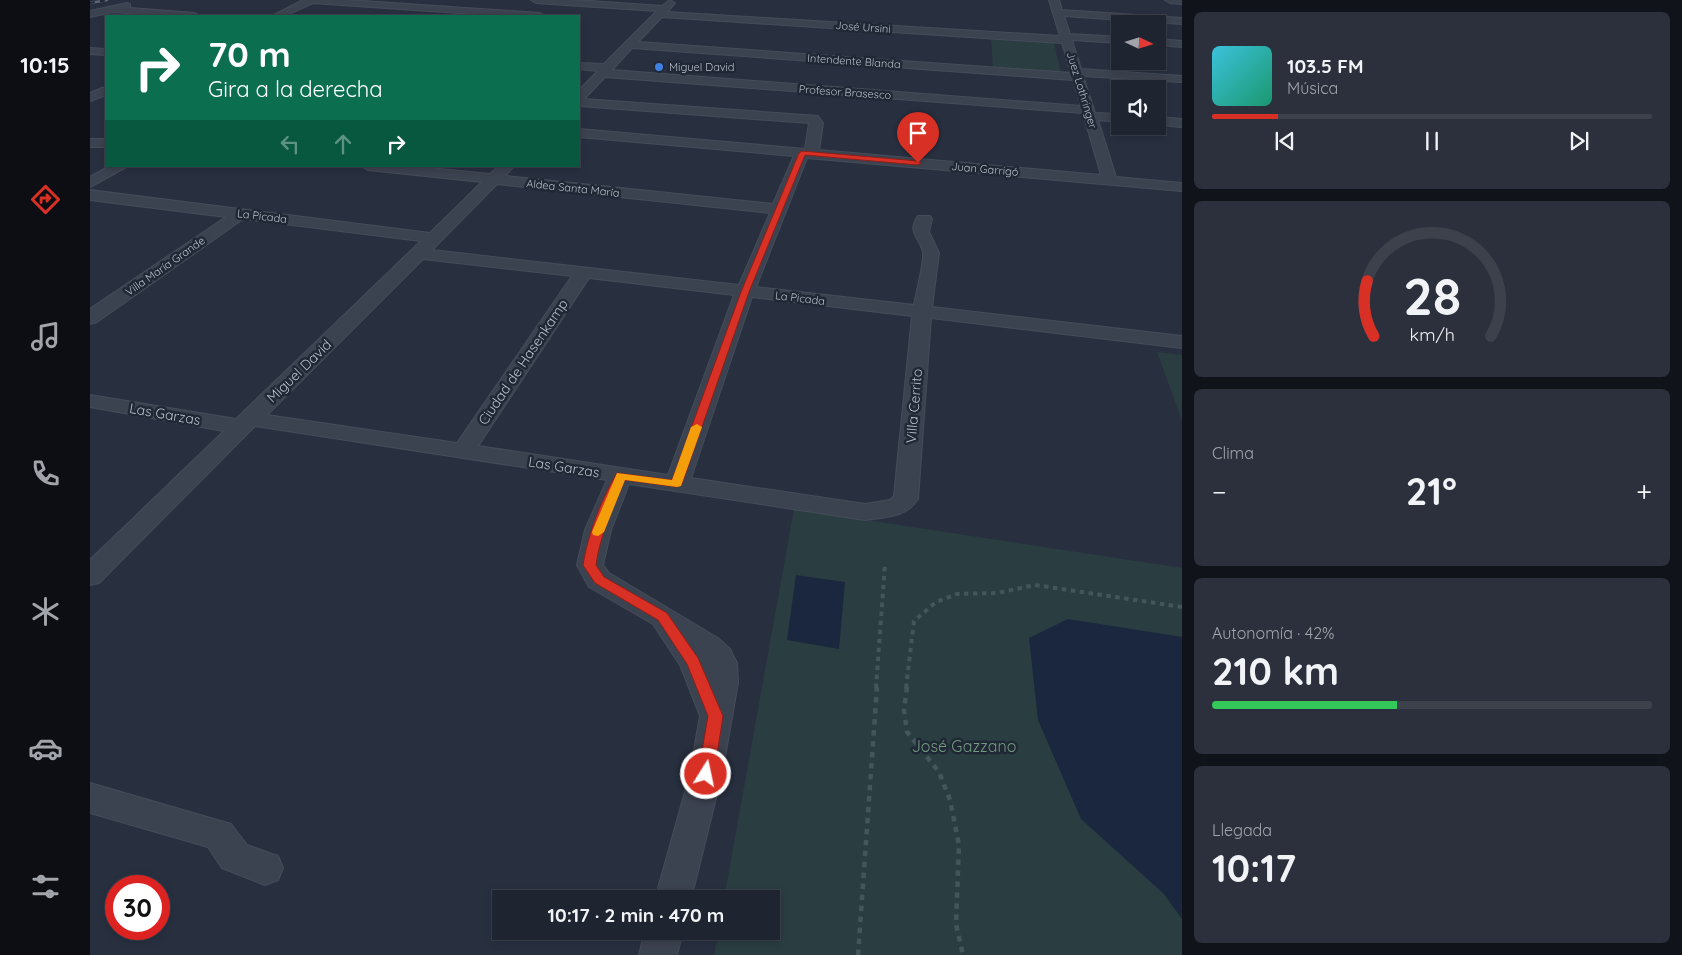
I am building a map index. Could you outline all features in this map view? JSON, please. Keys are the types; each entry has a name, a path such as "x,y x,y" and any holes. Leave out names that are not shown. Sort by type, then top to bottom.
{"street":[{"path":"308,0 500,15"},
{"path":"279,15 312,0"},
{"path":"387,15 416,0"},
{"name":"José Ursini","path":"536,0 861,28 1111,40"},
{"path":"580,96 673,0"},
{"name":"Juez Lothringer","path":"1054,0 1110,180"},
{"path":"1170,0 1182,1"},
{"path":"90,14 149,2"},
{"path":"112,9 183,15"},
{"path":"1059,13 1182,21"},
{"path":"632,23 650,24"},
{"path":"1166,43 1182,44"},
{"name":"Intendente Blanda","path":"629,46 851,61 1182,79"},
{"path":"90,51 105,52"},
{"name":"Profesor Brasesco","path":"580,66 833,95 1088,113 1111,117"},
{"path":"90,90 105,91"},
{"path":"90,97 105,91"},
{"path":"813,119 833,95"},
{"path":"580,102 774,115 813,119 817,123 818,128 778,209 745,292 677,484"},
{"path":"1166,122 1182,123"},
{"name":"Juan Garrigó","path":"580,133 1182,187"},
{"path":"90,143 105,143"},
{"path":"90,183 119,167"},
{"name":"Aldea Santa María","path":"378,167 778,209"},
{"name":"Miguel David","path":"90,576 506,167"},
{"name":"La Picada","path":"90,195 434,238"},
{"name":"Villa María Grande","path":"90,318 240,214"},
{"name":"Villa Cerrito","path":"906,499 922,313 931,253 921,232 924,219"},
{"name":"La Picada","path":"418,253 1182,342"},
{"name":"Ciudad de Hasenkamp","path":"463,451 584,272"},
{"name":"Las Garzas","path":"90,401 463,451 864,512 897,507 906,499"},
{"path":"621,476 604,513 592,548 590,565 600,580 663,617 693,662 716,716 706,774 675,890"},
{"path":"90,798 219,834 235,857 265,868"},
{"path":"658,955 662,940"}],"path":[{"path":"858,955 885,564"},
{"path":"963,955 956,924 959,845 950,800 939,772 907,732 904,710 914,621 936,602 958,594 997,593 1035,585 1182,607"}],"green space":[{"path":"991,39 1054,43 1061,73 993,68"},
{"path":"1157,352 1182,355 1182,420"},
{"name":"José Gazzano","path":"794,509 1182,568 1182,955 714,955 717,940 780,940 780,890 726,890"}],"water":[{"path":"796,575 845,582 839,649 787,640"},
{"path":"1068,619 1182,637 1182,919 1164,894 1081,819 1038,720 1029,638"}],"railway":[{"path":"90,3 107,0"}],"slow traffic":[{"path":"598,532 604,513 621,476 677,484 697,427"}],"place":[{"name":"Miguel David","path":"659,67"}],"route":[{"path":"706,774 716,716 693,662 663,617 600,580 590,565 592,548 604,513 621,476 677,484 745,292 802,153 918,163"}]}
